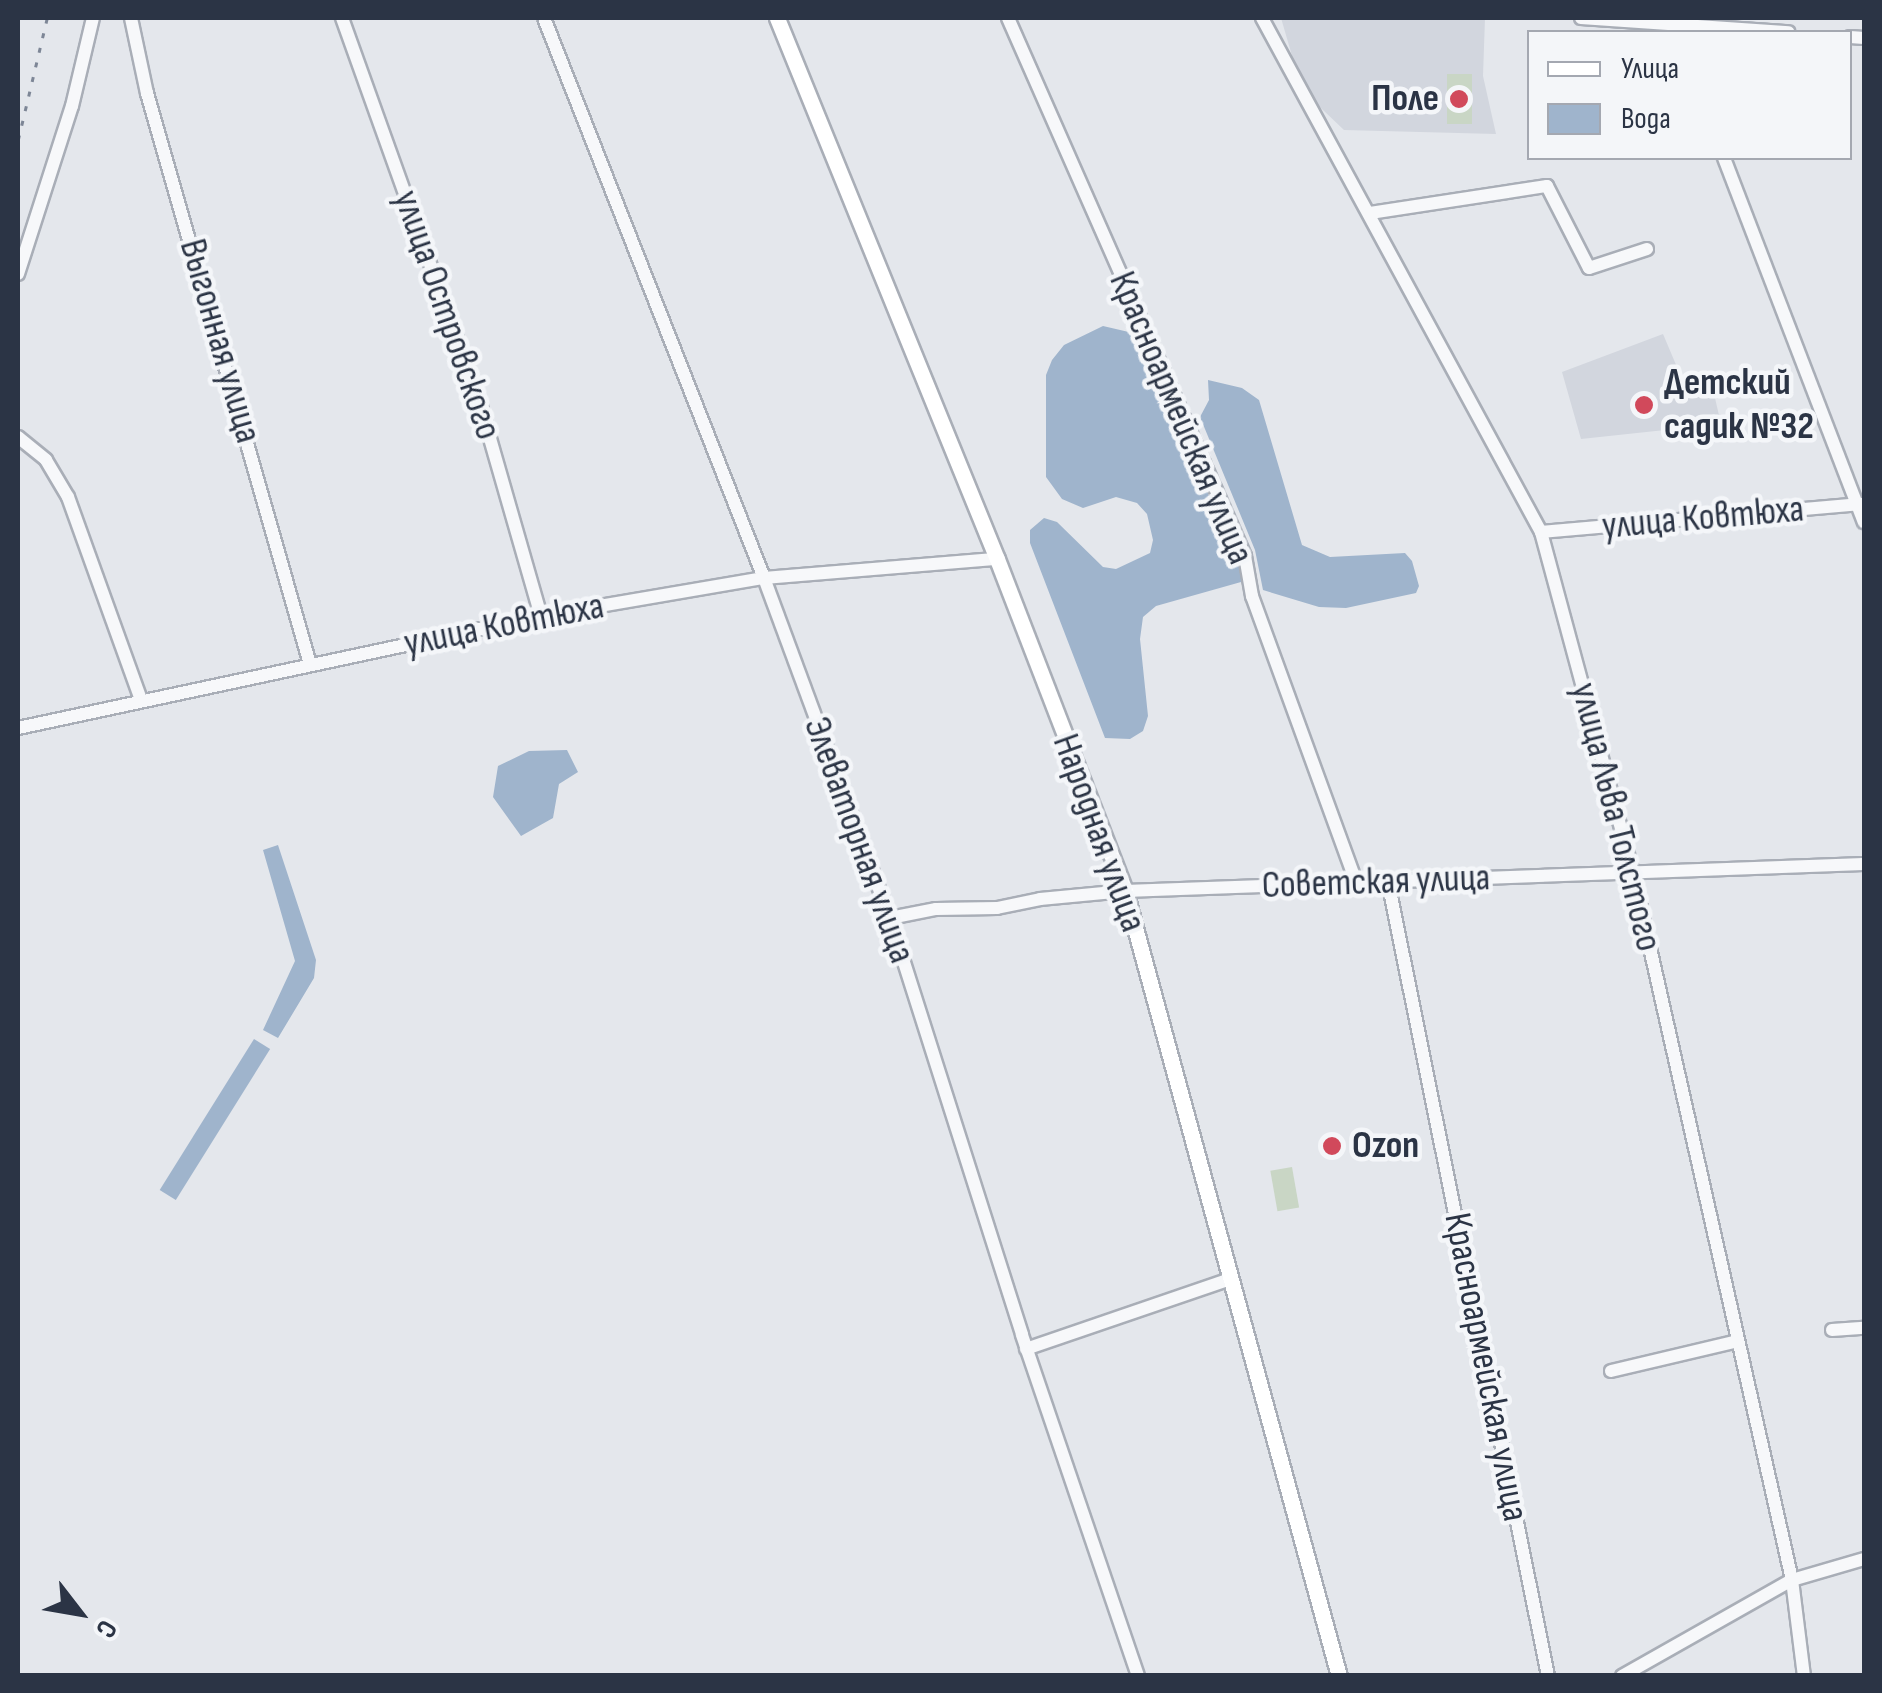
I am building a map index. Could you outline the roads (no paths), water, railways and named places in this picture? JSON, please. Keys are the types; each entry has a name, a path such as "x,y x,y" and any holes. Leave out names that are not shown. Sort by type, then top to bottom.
{"main road":[{"name":"Народная улица","path":"777,18 997,558 1124,891 1339,1676"}],"street":[{"path":"18,274 72,106 93,18"},
{"name":"Выгонная улица","path":"131,18 147,93 310,664"},
{"name":"улица Островского","path":"342,18 481,407 540,616"},
{"name":"Элеваторная улица","path":"544,18 764,578 890,918 1026,1348 1138,1676"},
{"name":"Красноармейская улица","path":"1008,18 1246,556 1252,596 1356,882"},
{"name":"улица Льва Толстого","path":"1262,18 1541,532 1633,872 1792,1580 1804,1676"},
{"path":"1580,18 1754,30"},
{"path":"1725,160 1863,504 1864,522"},
{"path":"1370,213 1547,186 1589,268 1647,249"},
{"path":"18,437 46,460 68,497 141,700"},
{"name":"улица Ковтюха","path":"1541,532 1863,504"},
{"name":"улица Ковтюха","path":"18,728 540,616 764,578 997,558"},
{"name":"Советская улица","path":"890,918 936,909 998,908 1040,899 1124,891 1864,864"},
{"name":"Красноармейская улица","path":"1388,881 1548,1676"},
{"path":"1026,1348 1231,1280"},
{"path":"1832,1330 1864,1328"},
{"path":"1610,1371 1738,1341"},
{"path":"1622,1676 1792,1580 1864,1559"}],"water":[{"path":"1103,326 1133,333 1146,351 1241,569 1241,582 1156,606 1143,617 1140,639 1148,716 1143,731 1130,739 1105,738 1030,543 1030,530 1044,518 1057,522 1103,567 1116,569 1150,553 1153,540 1147,514 1137,503 1116,497 1083,508 1062,499 1046,477 1046,375 1064,345"},
{"path":"1208,380 1242,388 1259,400 1302,545 1330,557 1405,553 1412,561 1419,586 1416,593 1346,608 1319,607 1263,590 1255,550 1200,417 1209,400"},
{"path":"567,750 578,772 559,784 553,818 521,836 493,797 498,766 529,751"},
{"path":"278,845 316,960 314,978 278,1038 263,1030 295,961 263,850"},
{"path":"254,1039 270,1049 176,1200 160,1190"}],"railway":[{"path":"18,140 47,18"}],"place":[{"name":"Поле","path":"1459,99"},
{"name":"Детский садик №32","path":"1644,405"},
{"name":"Ozon","path":"1332,1146"}]}
